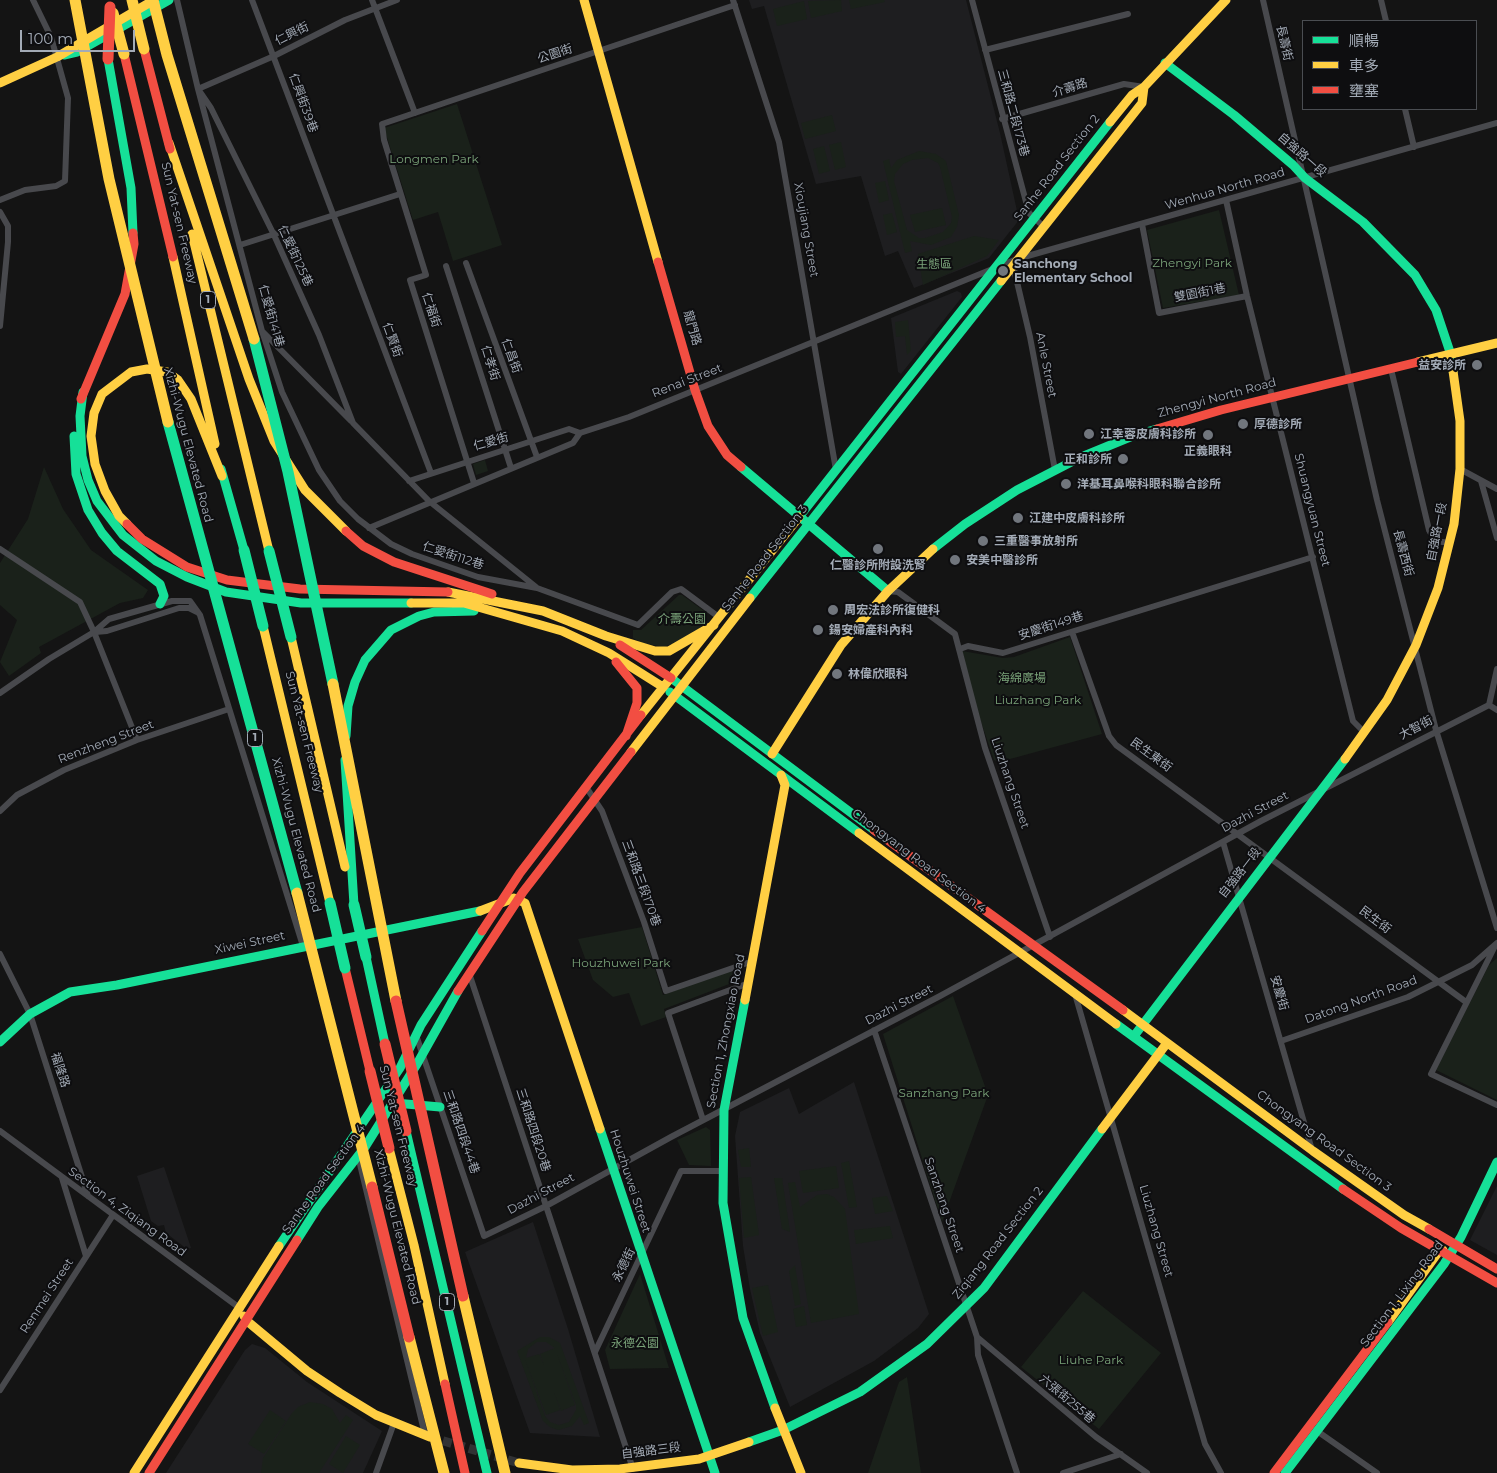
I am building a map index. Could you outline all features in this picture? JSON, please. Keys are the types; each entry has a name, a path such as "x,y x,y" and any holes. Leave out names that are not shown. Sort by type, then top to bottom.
{"main road":[{"name":"Xizhi-Wugu Elevated Road","path":"75,0 109,179 144,330 189,502 282,832 444,1473"},
{"name":"Sun Yat-sen Freeway","path":"132,0 291,637 487,1473"},
{"path":"0,83 57,57 154,0"},
{"name":"1","path":"154,0 167,55 259,355 286,463 324,640 379,922 416,1098 505,1473"},
{"path":"57,57 77,52 169,0"},
{"name":"龍門路","path":"584,0 695,390 708,426 727,455 888,591"},
{"name":"Sanhe Road Section 2","path":"995,270 1142,102 1144,87 1226,0"},
{"path":"110,4 108,59 132,188 134,244 125,294 79,404 74,440 76,474 88,510 102,533 117,551 160,584 164,596 160,604"},
{"name":"Sun Yat-sen Freeway","path":"110,4 157,187 222,476 244,550 302,780 345,968 414,1245 465,1473"},
{"name":"自強路一段","path":"1134,1036 1239,896 1322,790 1387,700 1416,645 1438,588 1450,543 1457,504 1460,469 1460,422 1451,355 1436,310 1415,275 1362,222 1304,178 1293,165 1234,114 1165,63"},
{"path":"169,143 249,380 274,441 305,490 335,522 371,550 394,562 543,611 606,636 655,651 669,651 717,622"},
{"name":"Sanhe Road Section 2","path":"1015,262 1038,222"},
{"name":"Sanhe Road Section 3","path":"498,905 663,687 804,520 1015,262"},
{"name":"Sanhe Road Section 3","path":"519,899 594,798 678,691 804,520 836,470 995,270"},
{"name":"Zhengyi North Road","path":"772,754 820,675 841,645 888,591 928,553 964,524 1017,490 1055,470 1135,435 1221,410 1497,343"},
{"path":"222,476 191,398 178,380 167,372 147,369 131,372 102,394 94,413 91,436 95,464 105,491 119,516 142,539 187,566 243,583 300,589 444,591 543,611"},
{"path":"83,392 80,437 88,480 97,501 110,521 156,561 187,577 226,592 266,599 301,603 464,603 562,631 581,639 621,666 637,688 637,703 626,736"},
{"path":"354,905 345,766 346,724 355,682 370,654 391,630 419,616 434,612 488,610"},
{"name":"Chongyang Road Section 4","path":"606,636 671,678 678,691 781,775 898,860 1019,953 1159,1054"},
{"name":"Chongyang Road Section 4","path":"581,639 609,653 663,687 678,691 772,754 1032,946 1142,1024"},
{"name":"Section 1, Zhongxiao Road","path":"772,754 784,785 749,983 724,1110 723,1203 743,1318 783,1430 801,1473"},
{"name":"Xiwei Street","path":"0,1042 30,1014 70,992 117,986 483,910 514,898 519,899"},
{"name":"Sanhe Road Section 4","path":"149,1473 318,1207 358,1156 392,1103 469,973 519,899"},
{"name":"Houzhuwei Street","path":"519,899 525,903 612,1169 715,1473"},
{"name":"Sanhe Road Section 4","path":"134,1473 241,1309 302,1210 400,1068 416,1035 498,905"},
{"name":"Chongyang Road Section 3","path":"1142,1024 1313,1151 1404,1215 1497,1269"},
{"name":"Ziqiang Road Section 2","path":"783,1430 860,1392 913,1355 967,1306 984,1288 1167,1042"},
{"path":"1159,1054 1324,1176 1444,1254 1497,1283"},
{"path":"392,1103 440,1106"},
{"path":"1455,1246 1497,1162"},
{"name":"Section 1, Lixing Road","path":"1274,1473 1402,1304 1444,1254 1455,1246"},
{"name":"Section 1, Lixing Road","path":"1285,1473 1444,1254"},
{"path":"241,1309 247,1321 307,1371 376,1415 427,1436"},
{"name":"自強路三段","path":"525,1467 572,1470 633,1469 709,1456 783,1430"}],"street":[{"path":"0,200 34,187 56,186 65,181 68,108 51,37 33,0"},
{"name":"仁愛街125巷","path":"177,0 198,89 211,108 274,235 319,335 353,423 429,502 537,588"},
{"name":"仁興街39巷","path":"252,0 334,215"},
{"path":"372,0 416,112"},
{"name":"仁興街","path":"198,89 274,56 345,20 397,0"},
{"name":"三和路二段173巷","path":"972,0 1002,119 1029,213 1038,222"},
{"name":"長壽街","path":"1263,0 1304,178"},
{"path":"1381,0 1386,20"},
{"name":"公園街","path":"382,124 734,3"},
{"name":"Xioujiang Street","path":"734,3 779,142 836,470"},
{"path":"985,50 1128,14"},
{"name":"介壽路","path":"1002,119 1124,84 1144,87"},
{"name":"仁愛街141巷","path":"198,89 262,331 282,392 319,470 340,501 369,528"},
{"path":"1405,110 1414,147"},
{"name":"Wenhua North Road","path":"1015,262 1497,123"},
{"name":"仁福街","path":"382,124 384,140 426,275 410,280 474,483"},
{"name":"長壽西街","path":"1304,178 1375,491 1416,645 1436,730 1497,928"},
{"path":"240,245 400,194"},
{"name":"Shuangyuan Street","path":"1226,200 1247,296 1353,721 1364,733"},
{"path":"0,212 8,226 8,242 0,326"},
{"name":"仁賢街","path":"334,215 431,473"},
{"name":"雙園街1巷","path":"1142,224 1159,313 1247,296"},
{"name":"Renai Street","path":"369,528 573,442 580,433 629,417 1015,262"},
{"name":"Anle Street","path":"1015,262 1055,470"},
{"name":"仁昌街","path":"466,263 537,457"},
{"name":"仁孝街","path":"446,266 511,468"},
{"path":"262,331 353,423"},
{"path":"1391,369 1429,530 1436,541 1450,543"},
{"name":"仁愛街","path":"409,481 467,460 569,429 580,433"},
{"path":"1460,469 1497,490"},
{"path":"1481,481 1497,538"},
{"name":"仁愛街112巷","path":"369,528 391,544 412,554 478,577 537,588"},
{"path":"0,548 74,596 80,602 94,632 136,740"},
{"name":"安慶街149巷","path":"960,649 968,646 1003,653 1313,557"},
{"path":"537,588 638,625 672,592 681,589 717,622"},
{"name":"Liuzhang Street","path":"888,591 898,592 955,634 985,748 1050,937"},
{"path":"0,693 48,659 94,632 109,619 160,604 190,601 200,615 304,946"},
{"path":"94,632 107,631 179,608 189,608 200,615"},
{"name":"民生東街","path":"1072,632 1109,736 1116,744 1270,857"},
{"path":"1497,669 1489,705 1497,710"},
{"name":"大智街","path":"1322,790 1436,730 1489,705"},
{"name":"Renzheng Street","path":"0,811 17,795 35,783 136,740 229,709"},
{"name":"三和路三段170巷","path":"586,787 602,811 612,836 644,922 666,991 753,961"},
{"name":"Dazhi Street","path":"484,1236 546,1206 703,1120 1050,937 1238,833 1322,790"},
{"name":"安慶街","path":"1223,842 1313,1151"},
{"name":"民生街","path":"1270,857 1466,1002"},
{"path":"1497,943 1431,1074 1497,1106"},
{"name":"Datong North Road","path":"1281,1041 1377,1009 1439,983 1472,965 1497,943"},
{"name":"福隆路","path":"0,954 30,1014 88,1196"},
{"name":"三和路四段20巷","path":"469,973 633,1469"},
{"path":"703,1120 668,1013 749,983"},
{"name":"Liuzhang Street","path":"1075,993 1205,1444 1221,1473"},
{"name":"Sanzhang Street","path":"874,1030 967,1306 977,1337 978,1355 1017,1473"},
{"name":"三和路四段44巷","path":"416,1035 484,1236"},
{"name":"Section 4, Ziqiang Road","path":"0,1131 241,1309"},
{"path":"358,1156 427,1436"},
{"name":"永德街","path":"595,1352 682,1171 723,1172"},
{"path":"62,1178 86,1256"},
{"name":"Renmei Street","path":"0,1390 113,1214"},
{"name":"六張街255巷","path":"977,1337 1096,1437 1147,1473"},
{"path":"376,1473 394,1423"},
{"path":"1317,1431 1377,1473"},
{"path":"1064,1473 1121,1454"}],"shaded area":[{"path":"749,0 966,0 1000,133 1019,220 989,258 914,288 898,251 885,256 861,176 816,184 764,6 752,9"},
{"path":"957,291 961,293 962,297 901,374 898,372 891,318"},
{"path":"854,1082 929,1314 918,1328 874,1361 790,1407 760,1333 750,1289 743,1246 735,1136 740,1112 789,1088 799,1114"},
{"path":"164,1167 191,1248 187,1249 166,1233 164,1225 158,1226 151,1221 137,1176"},
{"path":"1497,1186 1497,1255 1470,1240"},
{"path":"533,1222 568,1329 600,1437 530,1433 465,1252"},
{"path":"252,1344 265,1348 307,1382 382,1431 363,1473 166,1473 245,1350"}],"green space":[{"path":"841,0 842,11 811,18 808,1"},
{"path":"849,0 884,0 885,2 851,9"},
{"path":"804,1 807,19 777,26 773,9"},
{"name":"Longmen Park","path":"457,104 502,245 453,261 438,212 413,220 384,128"},
{"path":"832,115 836,131 805,139 801,123"},
{"path":"841,142 846,167 835,170 829,145"},
{"path":"824,146 830,171 819,174 813,149"},
{"path":"919,151 936,154 946,161 959,215 957,227 951,237 931,245 910,241 912,251 905,253 883,161 889,159 891,168 897,160","holes":["928,158 938,163 952,217 951,223 943,232 919,238 907,230 894,181 895,174 903,164 912,160"]},
{"path":"885,181 889,200 879,203 875,183"},
{"path":"942,208 946,225 915,232 910,215"},
{"name":"Zhengyi Park","path":"1219,210 1239,295 1163,308 1147,230"},
{"path":"892,213 897,232 887,235 883,215"},
{"name":"生態區","path":"974,236 999,240 987,256 923,285 918,254"},
{"path":"908,320 911,351 907,355 905,336 896,337 895,322"},
{"path":"485,460 488,471 476,475 473,464"},
{"path":"44,467 63,509 91,550 148,590 143,598 120,603 39,647 41,653 9,676 0,662 17,620 0,605 0,563 28,519"},
{"name":"介壽公園","path":"679,595 682,595 707,613 707,621 699,629 687,638 664,647 642,643 633,638 633,630 641,630"},
{"name":"Liuzhang Park","path":"1070,637 1102,734 999,762 994,760 978,713 962,651 1003,658 1014,657"},
{"name":"Houzhuwei Park","path":"642,927 663,995 740,966 737,981 664,1009 666,1017 641,1026 629,993 613,997 593,980 578,939"},
{"path":"1497,958 1497,1100 1436,1070 1489,965"},
{"name":"Sanzhang Park","path":"953,996 988,1095 942,1222 883,1034"},
{"path":"706,1127 710,1130 711,1166 689,1165 677,1140"},
{"path":"749,1148 751,1167 741,1167 738,1150"},
{"path":"849,1161 857,1207 849,1208 841,1163"},
{"path":"836,1166 839,1188 803,1193 799,1171"},
{"path":"751,1177 759,1235 744,1238 739,1178"},
{"path":"774,1178 782,1178 790,1232 782,1229"},
{"path":"795,1182 800,1207 817,1195 827,1194 834,1197 845,1209 859,1314 811,1323 788,1183"},
{"path":"887,1196 893,1211 875,1214 872,1198"},
{"path":"890,1226 893,1238 856,1244 854,1230"},
{"path":"795,1265 801,1304 795,1306 789,1271"},
{"name":"永德公園","path":"640,1274 669,1368 610,1369 605,1350"},
{"path":"768,1285 778,1332 763,1336 752,1288"},
{"name":"Liuhe Park","path":"1083,1291 1161,1353 1099,1429 1021,1367"},
{"path":"804,1306 807,1325 796,1327 793,1309"},
{"path":"540,1337 549,1337 560,1343 589,1423 584,1425 580,1416 572,1426 558,1430 550,1427 543,1421 517,1351","holes":["537,1342 546,1342 555,1348 540,1354 544,1365 539,1354 526,1358 528,1349","557,1354 576,1405 576,1410 569,1422 559,1425 550,1422 545,1416 525,1359 546,1415 560,1410 554,1392 561,1411 575,1405"]},
{"path":"907,1377 921,1473 868,1473 899,1382"},
{"path":"310,1402 323,1404 332,1409 340,1423 346,1415 353,1420 319,1473 261,1473 263,1458 292,1413 298,1407"},
{"path":"270,1410 286,1421 264,1454 248,1444"},
{"path":"346,1436 360,1445 343,1473 329,1464"}],"tunnel":[{"path":"430,1437 519,1463"}],"traffic: fast":[{"path":"64,55 77,52 169,0"},
{"path":"108,59 131,188 133,233"},
{"path":"1165,63 1234,115 1293,165 1305,178 1363,222 1415,275 1436,310 1451,355 1453,371"},
{"path":"799,517 1110,122"},
{"path":"750,598 1001,281"},
{"path":"254,339 288,472 333,684"},
{"path":"83,392 80,416 82,456 88,480 97,501 123,535 156,561 187,577 226,592 301,603 411,603"},
{"path":"168,422 297,893"},
{"path":"933,549 965,524 1017,490 1079,458 1135,435 1157,429"},
{"path":"74,436 76,474 88,510 102,533 117,551 160,584 164,596 160,604"},
{"path":"741,467 888,591"},
{"path":"221,469 244,550"},
{"path":"244,550 263,626"},
{"path":"269,551 291,637"},
{"path":"346,736 348,706 355,682 365,660 391,630 419,616 434,612 474,611"},
{"path":"671,678 874,830"},
{"path":"670,692 859,833"},
{"path":"1134,1036 1345,759"},
{"path":"345,760 354,905"},
{"path":"330,903 345,968"},
{"path":"354,905 366,957"},
{"path":"0,1042 30,1014 70,992 117,985 480,911"},
{"path":"279,1246 400,1068 421,1025 482,931"},
{"path":"366,957 385,1044"},
{"path":"297,1240 318,1207 365,1147 417,1064 458,991"},
{"path":"745,1000 724,1110 723,1203 743,1318 775,1408"},
{"path":"1116,1024 1343,1189"},
{"path":"395,1103 440,1107"},
{"path":"600,1129 715,1473"},
{"path":"749,1442 783,1430 860,1392 927,1344 984,1288 1102,1129"},
{"path":"406,1131 487,1473"},
{"path":"1285,1473 1444,1264 1461,1237 1497,1162"}],"traffic: slow":[{"path":"75,0 109,179 168,422"},
{"path":"132,0 144,49"},
{"path":"153,0 167,55 254,339"},
{"path":"0,83 57,57 154,0"},
{"path":"584,0 658,262"},
{"path":"1110,122 1132,95 1144,87 1226,0"},
{"path":"113,13 124,54"},
{"path":"1001,281 1142,103 1144,87"},
{"path":"169,143 249,379 274,441 305,490 346,531"},
{"path":"192,234 269,551"},
{"path":"173,257 215,444"},
{"path":"1418,362 1497,343"},
{"path":"127,524 119,516 105,491 95,464 91,436 94,413 102,394 131,372 147,369 167,372 178,380 191,399 222,476"},
{"path":"1345,759 1387,700 1416,645 1438,588 1454,524 1460,469 1460,421 1453,371"},
{"path":"641,715 799,517"},
{"path":"772,754 841,645 888,591 933,549"},
{"path":"448,592 543,611 606,636 655,651 669,651 714,625"},
{"path":"631,752 750,598"},
{"path":"411,603 464,603 562,631 609,653 663,687"},
{"path":"263,626 330,903"},
{"path":"291,637 345,867"},
{"path":"333,684 396,1001"},
{"path":"745,1000 785,785 781,775"},
{"path":"859,833 1116,1024"},
{"path":"297,893 372,1187"},
{"path":"480,911 514,898 525,903 600,1129"},
{"path":"1123,1010 1313,1151 1404,1215 1429,1229"},
{"path":"1102,1129 1167,1043"},
{"path":"389,1148 414,1245 445,1384"},
{"path":"134,1473 279,1246"},
{"path":"1388,1322 1439,1251 1443,1250"},
{"path":"463,1296 505,1473"},
{"path":"244,1316 247,1321 307,1371 340,1393 376,1415 430,1437"},
{"path":"409,1337 444,1473"},
{"path":"775,1408 801,1473"},
{"path":"519,1463 572,1470 620,1469 699,1459 749,1442"}],"traffic: jam":[{"path":"108,59 110,7"},
{"path":"144,49 170,149"},
{"path":"124,54 173,257"},
{"path":"81,399 125,294 134,244 133,233"},
{"path":"658,262 695,390 708,426 727,455 741,467"},
{"path":"1157,429 1221,410 1418,362"},
{"path":"127,524 142,539 187,567 227,580 300,589 448,592"},
{"path":"346,531 363,546 394,562 492,594"},
{"path":"620,645 671,678"},
{"path":"616,662 637,688 637,703 626,736"},
{"path":"482,931 520,873 641,715"},
{"path":"458,991 523,892 631,752"},
{"path":"874,830 1123,1010"},
{"path":"345,968 370,1071"},
{"path":"396,1001 463,1296"},
{"path":"385,1044 406,1131"},
{"path":"370,1071 389,1148"},
{"path":"372,1187 409,1337"},
{"path":"1343,1189 1401,1228 1497,1283"},
{"path":"1429,1229 1497,1269"},
{"path":"149,1473 297,1240"},
{"path":"1274,1473 1388,1322"},
{"path":"445,1384 465,1473"}],"place":[{"name":"Sanchong Elementary School","path":"1003,271"},
{"name":"益安診所","path":"1477,365"},
{"name":"厚德診所","path":"1243,424"},
{"name":"江幸蓉皮膚科診所","path":"1089,434"},
{"name":"正義眼科","path":"1208,435"},
{"name":"正和診所","path":"1123,459"},
{"name":"洋基耳鼻喉科眼科聯合診所","path":"1066,484"},
{"name":"江建中皮膚科診所","path":"1018,518"},
{"name":"三重醫事放射所","path":"983,541"},
{"name":"仁醫診所附設洗腎","path":"878,549"},
{"name":"安美中醫診所","path":"955,560"},
{"name":"周宏法診所復健科","path":"833,610"},
{"name":"鍚安婦產科內科","path":"818,630"},
{"name":"林偉欣眼科","path":"837,674"}],"park label":[{"name":"海綿廣場","path":"1022,678"}]}
